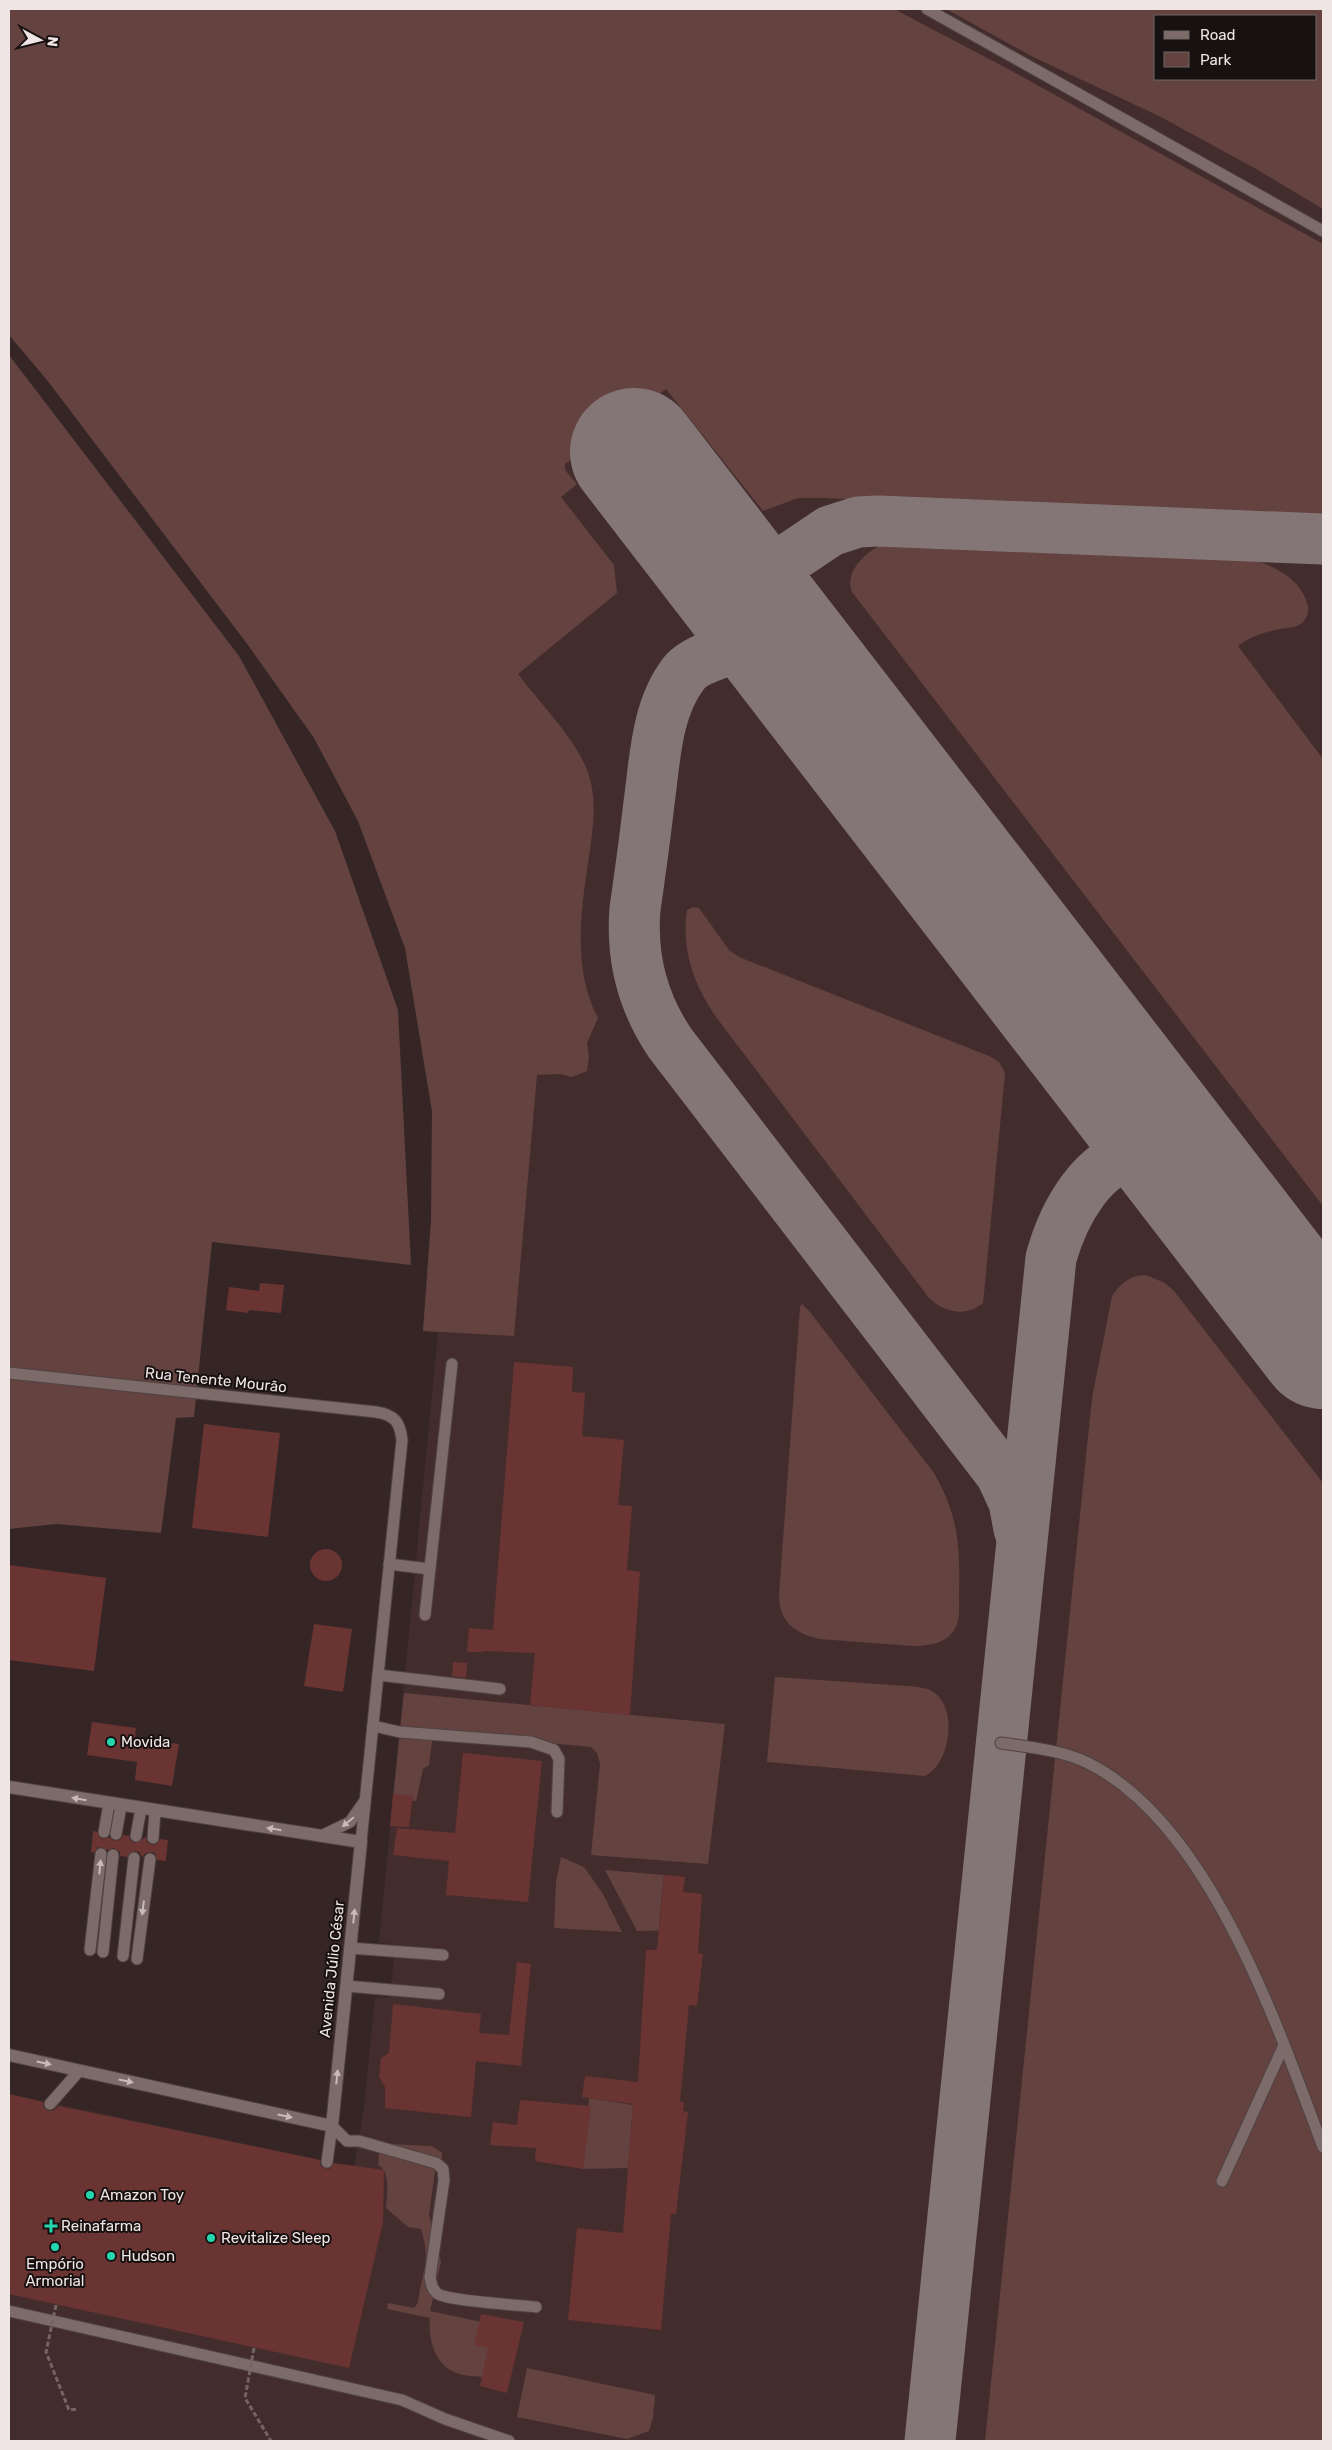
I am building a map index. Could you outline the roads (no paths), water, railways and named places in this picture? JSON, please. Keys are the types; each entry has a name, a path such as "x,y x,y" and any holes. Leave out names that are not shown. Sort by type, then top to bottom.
{"street":[{"path":"9,1787 361,1842"},
{"name":"Avenida Júlio César","path":"332,2126 361,1842"},
{"path":"9,2056 332,2126"}],"lane":[{"path":"927,9 1323,231"},
{"path":"425,1615 452,1364"},
{"name":"Rua Tenente Mourão","path":"9,1373 384,1413 397,1420 402,1440 389,1564"},
{"path":"361,1842 389,1564 429,1569"},
{"path":"378,1675 500,1689"},
{"path":"373,1726 400,1732 531,1742 554,1750 558,1759 557,1812"},
{"path":"1001,1743 1066,1754 1086,1762 1131,1791 1187,1855 1233,1929 1284,2045 1323,2147"},
{"path":"321,1836 350,1822 366,1798"},
{"path":"110,1833 115,1805"},
{"path":"136,1836 141,1809"},
{"path":"152,1838 155,1811"},
{"path":"90,1950 101,1854"},
{"path":"103,1952 113,1855"},
{"path":"124,1956 134,1858"},
{"path":"137,1959 150,1859"},
{"path":"350,1948 443,1956"},
{"path":"346,1986 439,1994"},
{"path":"1222,2181 1284,2045"},
{"path":"50,2104 79,2071"},
{"path":"327,2162 332,2126"},
{"path":"332,2126 347,2141 359,2141 436,2163 442,2169 444,2180 430,2277 431,2286 438,2294 467,2300 536,2307"},
{"path":"9,2311 402,2400 445,2419 509,2441"}],"place":[{"name":"Movida","path":"111,1742"},
{"name":"Amazon Toy","path":"90,2195"},
{"name":"Reinafarma","path":"51,2226"},
{"name":"Revitalize Sleep","path":"211,2238"},
{"name":"Empório Armorial","path":"55,2247"},
{"name":"Hudson","path":"111,2256"}]}
